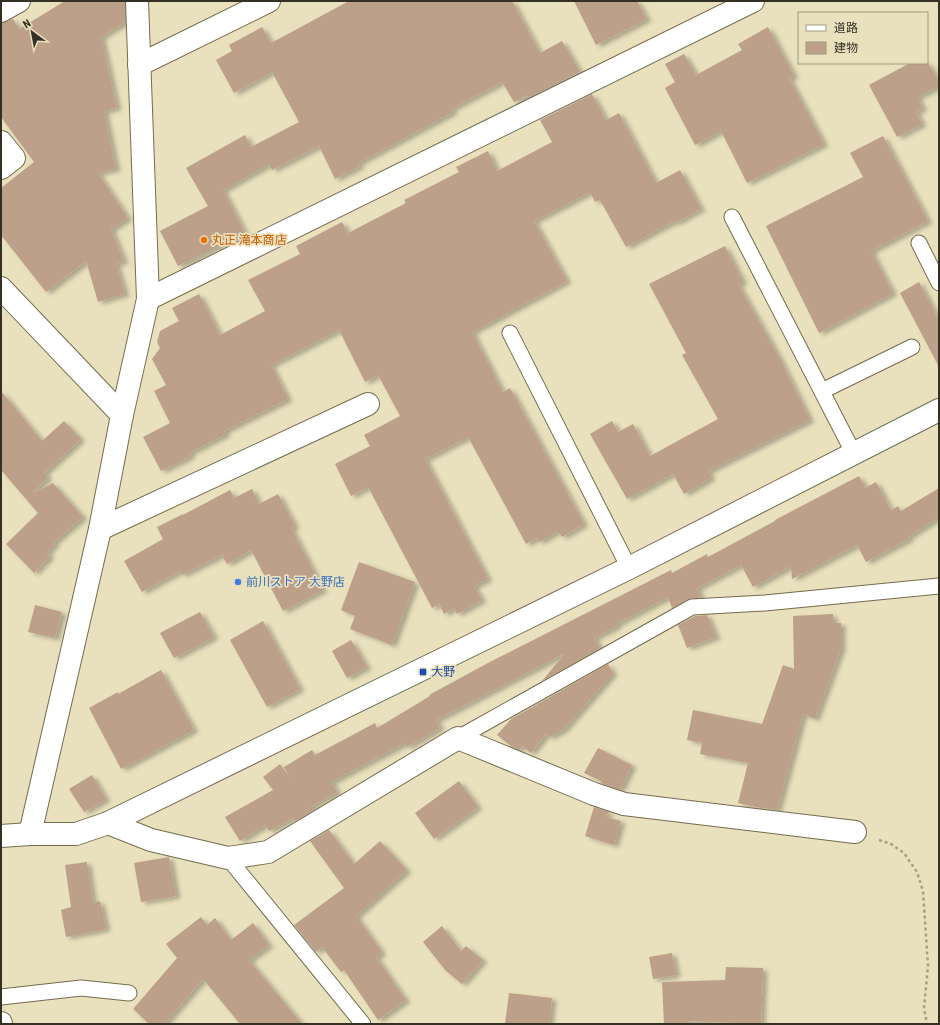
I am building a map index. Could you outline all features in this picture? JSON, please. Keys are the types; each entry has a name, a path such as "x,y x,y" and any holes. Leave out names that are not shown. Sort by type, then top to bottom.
{"street":[{"path":"1,12 19,1"},
{"path":"30,834 100,529 122,415 148,299 137,1"},
{"path":"139,65 269,1"},
{"path":"148,299 753,1"},
{"path":"1,142 14,158 1,168"},
{"path":"1,288 122,415"},
{"path":"100,529 368,404"},
{"path":"1,836 30,834 76,834 108,823 629,568 939,410"},
{"path":"108,823 151,840 228,858 268,852 458,738 594,794 624,804 854,832"}],"lane":[{"path":"732,217 854,454"},
{"path":"919,243 939,283"},
{"path":"510,333 629,568"},
{"path":"822,391 912,348"},
{"path":"458,738 692,607 765,603 939,586"},
{"path":"228,858 363,1024"},
{"path":"1,997 81,988 129,993"}],"path":[{"path":"854,832 892,844 904,853 917,872 923,891 926,929 928,966 924,1008 927,1024"}],"building":[{"path":"65,1 125,1 125,22 101,37 117,108 104,111 116,169 98,173 128,218 111,229 124,261 116,264 125,294 98,302 86,261 46,292 1,235 1,188 34,162 1,117 1,23 13,19 19,29"},
{"path":"349,1 512,1 540,53 562,41 580,72 529,98 527,95 514,102 502,82 451,109 453,112 358,163 360,166 335,179 319,146 272,170 269,164 223,190 245,233 178,266 160,231 208,206 186,168 245,135 251,147 299,122 272,72 234,93 216,60 232,51 229,45 262,27 271,43"},
{"path":"574,1 637,1 647,19 596,45"},
{"path":"768,27 794,76 789,78 824,144 747,183 721,131 695,145 665,88 675,82 665,64 684,54 696,75 742,50 738,44"},
{"path":"928,63 939,82 939,86 917,97 923,108 916,112 922,124 897,137 869,85 908,64"},
{"path":"592,94 606,120 619,113 656,183 680,170 701,209 675,223 674,221 626,247 600,200 595,202 590,192 534,221 567,281 472,332 503,392 510,388 584,524 562,537 558,531 539,542 537,538 526,544 468,437 425,459 488,579 474,586 482,600 457,614 454,608 444,614 439,604 432,608 368,487 351,496 335,464 370,446 364,435 400,416 378,375 365,382 339,330 271,365 288,399 224,431 226,434 189,453 191,456 161,471 143,437 170,423 154,391 166,385 152,359 160,348 157,342 160,331 179,321 172,308 199,294 220,335 265,311 248,280 300,254 296,246 342,222 348,233 406,203 404,200 459,172 456,167 488,151 497,171 552,142 540,120"},
{"path":"883,136 928,221 871,251 893,293 819,333 766,226 863,177 850,153"},
{"path":"725,246 743,282 738,284 780,359 810,420 708,471 711,478 684,494 673,474 627,499 590,434 612,421 618,432 633,424 650,456 718,419 682,355 686,353 649,284"},
{"path":"919,282 939,320 939,367 900,293"},
{"path":"1,391 42,441 64,421 81,439 44,473 48,477 33,493 53,483 83,517 54,542 55,544 47,552 50,556 34,573 6,544 38,513 1,470"},
{"path":"859,476 865,488 876,482 891,510 898,506 901,511 939,488 939,517 908,537 909,539 866,562 857,545 792,579 791,566 753,587 741,565 697,588 701,598 688,599 672,608 668,597 616,624 617,626 594,638 600,648 542,681 565,653 436,720 440,728 407,747 405,743 331,782 337,792 311,807 314,810 295,821 293,818 269,831 265,825 240,841 225,817 273,790 263,777 280,764 291,780 284,767 312,750 315,755 375,723 377,728 430,696 429,695 488,663 671,570 672,573 707,554 708,557"},
{"path":"252,489 259,504 278,494 295,526 291,528 323,590 283,611 251,550 227,564 222,555 182,575 180,571 142,592 124,561 163,539 157,527 230,490 234,498"},
{"path":"359,562 415,582 392,645 350,629 355,616 341,610"},
{"path":"35,605 62,612 55,638 28,632"},
{"path":"200,612 214,637 174,658 160,633"},
{"path":"833,614 833,623 841,623 841,648 815,719 803,714 777,810 738,803 748,763 700,754 702,743 687,740 693,710 762,724 783,665 794,669 793,616"},
{"path":"707,615 716,637 687,648 678,625 695,616"},
{"path":"263,621 300,689 267,707 230,640"},
{"path":"351,640 367,667 347,678 332,651"},
{"path":"608,664 613,673 563,730 550,737 546,734 531,753 522,746 519,750 511,746 497,735 511,719"},
{"path":"161,670 194,730 121,769 89,708"},
{"path":"598,748 632,765 620,790 601,783 601,781 584,773"},
{"path":"92,775 106,799 84,812 69,789"},
{"path":"459,781 478,807 434,839 415,813"},
{"path":"594,807 609,812 606,817 621,821 614,845 585,836"},
{"path":"329,830 354,864 380,841 407,870 356,916 382,952 376,957 406,1000 378,1020 344,970 341,972 322,947 316,952 294,925 344,888 310,841"},
{"path":"169,857 176,896 141,902 134,863"},
{"path":"87,862 93,903 100,901 106,929 66,937 61,910 71,907 65,865"},
{"path":"201,917 207,925 215,918 231,940 253,923 269,945 249,960 302,1024 240,1024 203,979 164,1024 149,1024 133,1009 177,958 166,944"},
{"path":"442,926 461,951 466,946 483,960 462,984 445,970 423,942"},
{"path":"672,953 676,975 653,979 649,957"},
{"path":"726,967 763,968 761,1024 688,1021 689,1024 664,1024 662,982 725,980"},
{"path":"509,993 552,998 549,1024 505,1024"}],"place":[{"name":"丸正 滝本商店","path":"204,240"},
{"name":"前川ストア 大野店","path":"238,582"},
{"name":"大野","path":"423,672"}]}
